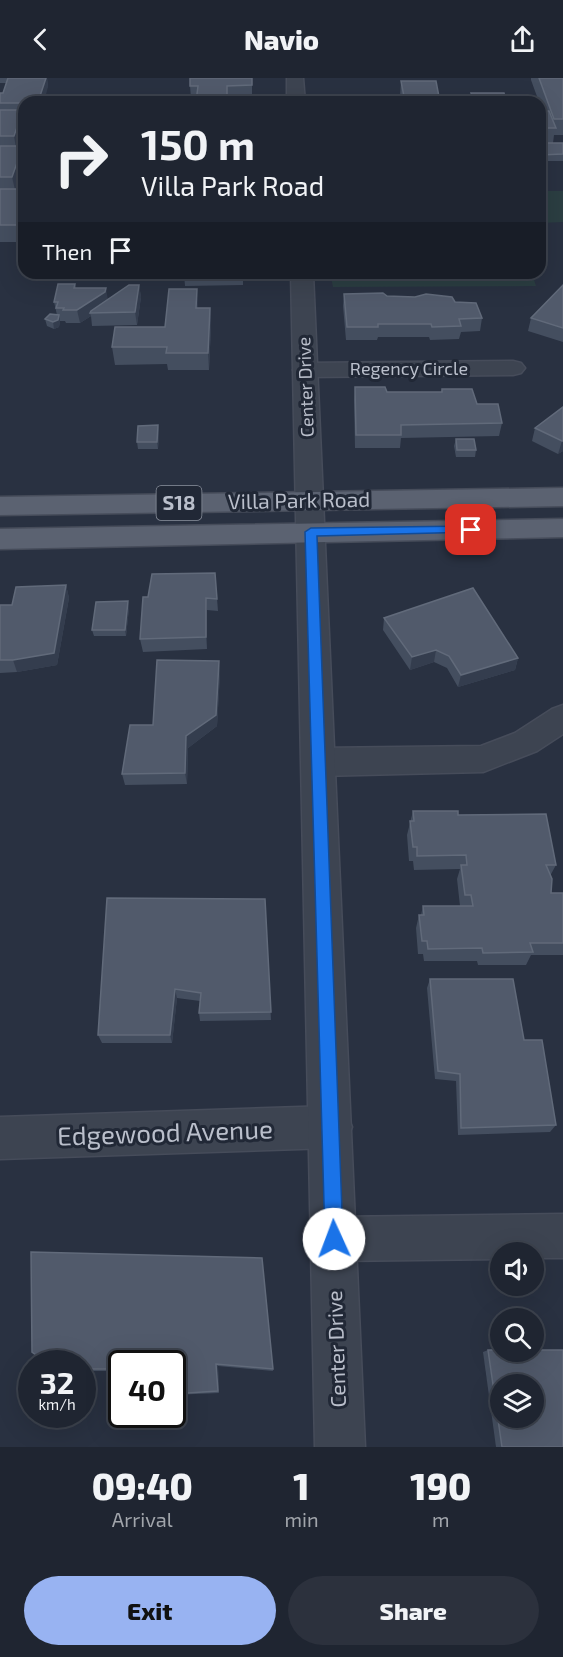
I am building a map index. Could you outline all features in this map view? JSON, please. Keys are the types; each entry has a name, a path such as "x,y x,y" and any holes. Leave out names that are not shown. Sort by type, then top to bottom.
{"main road":[{"name":"Villa Park Road","path":"0,506 563,497"},
{"name":"Villa Park Road","path":"0,538 563,528"}],"street":[{"path":"295,78 296,96"},
{"name":"Center Drive","path":"302,279 340,1447"},
{"name":"Regency Circle","path":"305,370 513,368"},
{"path":"319,762 483,759 526,742 563,718"},
{"name":"Edgewood Avenue","path":"0,1138 331,1127"},
{"path":"334,1239 563,1236"}],"green space":[{"path":"546,191 563,191 563,222 546,223"},
{"path":"331,279 534,279 536,286 333,287"}],"building":[{"path":"8,78 46,78 40,96 18,96 18,103 0,103 0,93 3,93"},
{"path":"190,78 252,78 252,85 227,86 227,96 197,96 198,86 190,86"},
{"path":"539,78 563,78 563,119 554,119"},
{"path":"401,81 436,81 439,96 404,96"},
{"path":"471,93 504,93 505,96 472,96"},
{"path":"0,110 18,110 18,124 14,136 0,136"},
{"path":"546,111 549,111 556,128 546,128"},
{"path":"546,143 563,143 563,154 546,155"},
{"path":"0,146 18,146 18,160 12,177 0,177"},
{"path":"0,189 18,189 17,225 0,225"},
{"path":"58,284 75,284 74,288 106,288 105,292 77,310 63,310 64,308 56,308 58,302 54,302"},
{"path":"129,285 139,285 135,312 90,313 91,311"},
{"path":"563,285 563,328 531,318"},
{"path":"169,289 197,289 196,308 210,308 208,353 166,353 167,347 112,347 115,327 165,327"},
{"path":"383,293 387,296 415,297 426,294 452,297 455,302 476,303 482,318 459,319 461,326 378,324 378,327 347,327 344,294"},
{"path":"50,314 59,315 58,320 53,322 45,319"},
{"path":"355,387 385,387 387,392 442,392 442,389 472,389 477,404 498,404 502,423 401,425 401,435 356,435"},
{"path":"563,407 563,441 535,428"},
{"path":"158,425 157,442 137,442 138,426"},
{"path":"456,439 474,439 476,450 457,450"},
{"path":"215,573 217,599 206,598 206,637 140,639 143,597 148,597 152,574"},
{"path":"66,585 54,653 0,660 0,605 12,605 16,587"},
{"path":"473,588 518,658 461,675 449,656 436,650 412,657 384,618"},
{"path":"128,601 125,630 92,630 96,602"},
{"path":"157,660 219,661 216,715 186,736 185,773 122,774 130,725 153,725"},
{"path":"413,811 458,811 458,815 546,814 556,865 546,865 552,879 551,893 563,893 563,943 530,943 533,952 483,953 482,948 428,949 427,941 422,941 419,915 424,915 423,906 473,906 471,895 465,895 461,865 467,865 466,855 417,856 417,847 413,847 410,821 414,821"},
{"path":"107,898 265,899 271,1012 199,1013 201,993 175,989 170,1035 98,1035"},
{"path":"430,979 513,979 524,1040 542,1040 556,1125 461,1128 460,1074 438,1071"},
{"path":"31,1252 262,1258 273,1369 216,1364 218,1391 186,1393 186,1350 108,1350 108,1369 96,1369 96,1350 32,1350"},
{"path":"488,1350 490,1350 490,1362 544,1362 544,1350 563,1350 563,1447 502,1447 499,1428 544,1428 544,1374 491,1374"}],"route":[{"path":"334,1239 311,532 471,530"}]}
